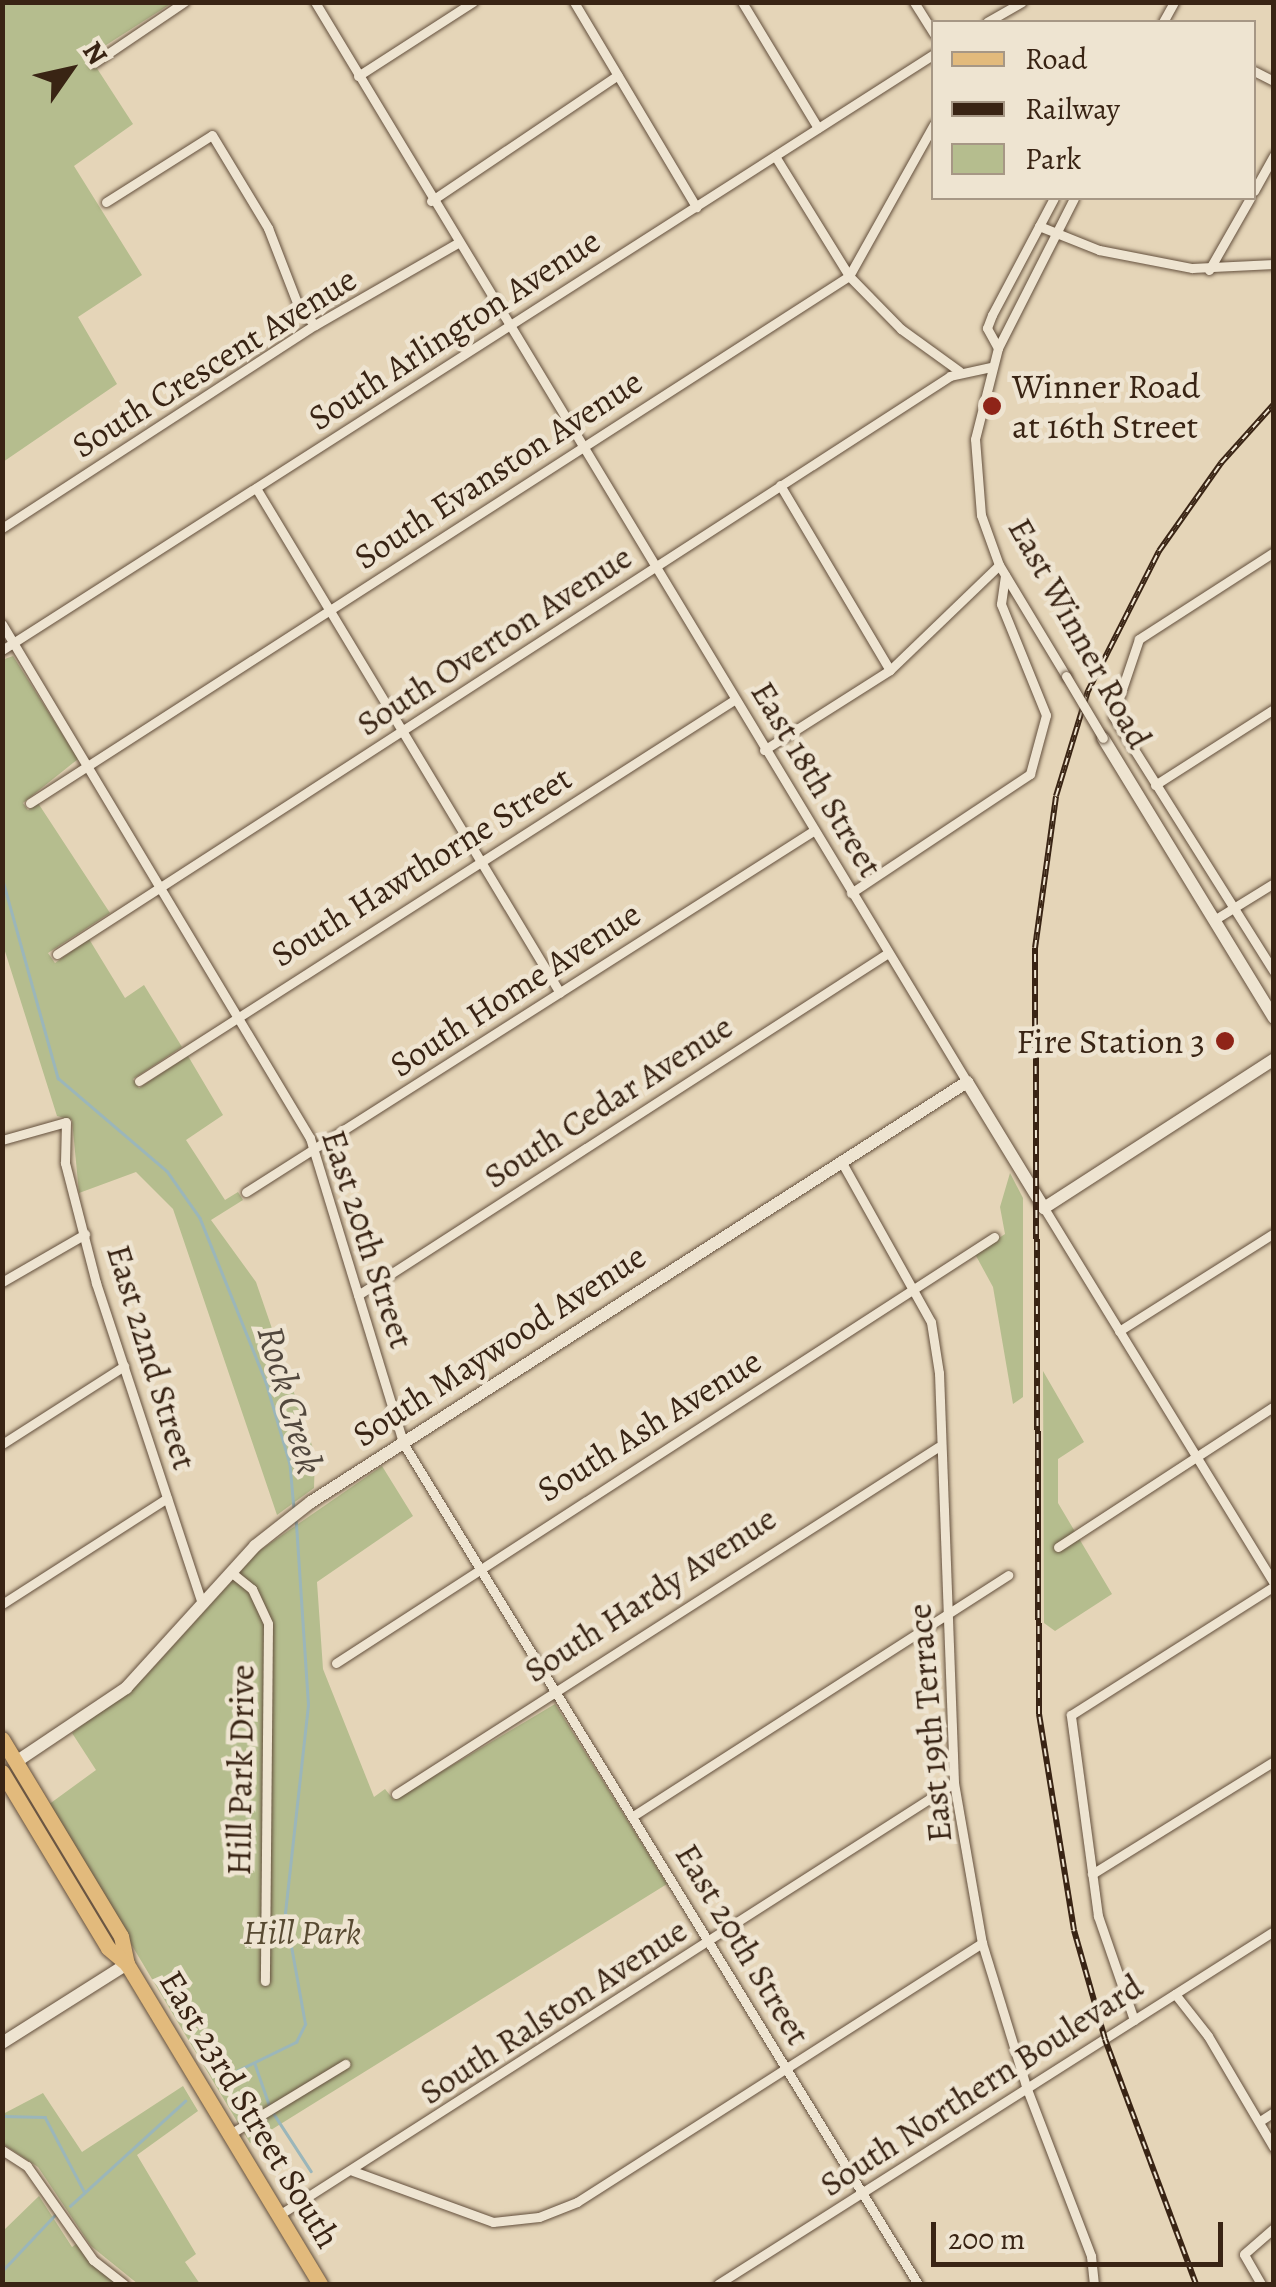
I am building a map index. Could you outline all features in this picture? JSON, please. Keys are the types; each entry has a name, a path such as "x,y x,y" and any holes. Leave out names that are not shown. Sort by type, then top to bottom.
{"main road":[{"name":"East 23rd Street South","path":"2,1740 7,1769 121,1936 128,1964 320,2284"}],"street":[{"path":"94,63 184,2"},
{"name":"East 18th Street","path":"314,2 456,244 1274,1585"},
{"path":"574,2 696,207"},
{"path":"742,2 818,128"},
{"path":"914,2 931,29"},
{"path":"990,20 1022,2"},
{"path":"358,76 469,3"},
{"name":"South Arlington Avenue","path":"2,650 931,56"},
{"path":"431,202 618,75"},
{"name":"South Evanston Avenue","path":"30,803 849,276 931,129"},
{"path":"106,202 212,134 268,228 299,308 315,325"},
{"path":"774,156 849,276 901,329 959,371 991,367"},
{"path":"1256,187 1274,156"},
{"path":"998,348 988,328 992,315 1053,200"},
{"name":"East Winner Road","path":"1073,200 991,367 978,412 974,466 981,515 1002,570 1274,1018"},
{"path":"1209,270 1249,200"},
{"path":"1039,226 1099,250 1209,270 1274,264"},
{"name":"South Crescent Avenue","path":"2,528 315,325 456,244"},
{"name":"South Overton Avenue","path":"56,954 959,371"},
{"path":"780,484 890,670"},
{"path":"256,488 332,608 560,993"},
{"path":"1274,552 1140,639 1113,716 1274,972"},
{"path":"764,750 890,670 1002,570"},
{"path":"852,894 1030,774 1046,715 1001,604 1002,570"},
{"name":"East 20th Street","path":"2,624 239,1016 313,1150 402,1443 918,2284"},
{"name":"South Hawthorne Street","path":"139,1081 734,700"},
{"path":"1155,785 1274,708"},
{"name":"South Home Avenue","path":"246,1192 813,830"},
{"path":"1214,920 1274,883"},
{"name":"South Cedar Avenue","path":"358,1296 888,954"},
{"path":"1044,1208 1274,1059"},
{"name":"South Maywood Avenue","path":"7,1769 126,1688 274,1528 967,1082"},
{"name":"East 22nd Street","path":"2,1140 66,1122 65,1162 124,1366 202,1604"},
{"name":"East 19th Terrace","path":"842,1161 916,1288 935,1344 954,1783 982,1943 1028,2088 1091,2256 1094,2284"},
{"path":"2,1282 86,1234"},
{"path":"1119,1332 1274,1234"},
{"name":"South Ash Avenue","path":"336,1663 478,1567 994,1236"},
{"path":"2,1444 124,1366"},
{"path":"1058,1547 1274,1406"},
{"name":"South Hardy Avenue","path":"396,1794 938,1447"},
{"path":"2,1604 167,1498"},
{"name":"Hill Park Drive","path":"232,1573 252,1589 268,1624 264,1981"},
{"path":"633,1816 1008,1575"},
{"path":"1134,2020 1107,1950 1068,1726 1074,1712 1274,1585"},
{"path":"1092,1874 1274,1762"},
{"name":"South Ralston Avenue","path":"279,2215 954,1783"},
{"name":"South Northern Boulevard","path":"718,2284 1274,1930"},
{"path":"353,2171 493,2222 534,2218 577,2202 982,1943"},
{"path":"2,2043 128,1964"},
{"path":"1175,1994 1274,2148"},
{"path":"230,2134 270,2106 345,2064"},
{"path":"1260,2121 1274,2112"},
{"path":"2,2150 27,2166 94,2260 124,2284"},
{"path":"1260,2284 1244,2254 1274,2228"}],"green space":[{"path":"3,3 172,3 89,56 133,124 74,166 142,275 78,317 117,384 3,462"},
{"path":"13,656 78,759 23,803 28,810 38,803 110,913 48,953 55,963 89,939 125,998 144,985 182,1047 133,1079 139,1088 188,1056 223,1115 186,1140 225,1200 238,1192 243,1200 211,1220 256,1282 315,1454 314,1488 277,1515 173,1209 136,1172 79,1193 72,1120 57,1116 3,945 2,660"},
{"path":"1010,1173 1023,1198 1023,1397 1013,1404 993,1287 975,1254 1005,1234 1000,1207"},
{"path":"1043,1371 1084,1442 1058,1459 1058,1503 1112,1594 1055,1631 1044,1623"},
{"name":"Hill Park","path":"382,1466 413,1516 317,1582 323,1669 374,1797 385,1789 394,1800 555,1704 667,1884 250,2143 48,1805 96,1770 72,1733 144,1678 259,1551"},
{"path":"183,2086 198,2111 137,2155 196,2254 185,2262 200,2284 138,2284 91,2246 38,2167 3,2144 3,2114 43,2093 82,2152"},
{"path":"39,2196 72,2247 79,2242 124,2284 3,2284 3,2231"}],"waterway":[{"name":"Rock Creek","path":"2,877 58,1078 167,1171 200,1218 266,1382 290,1464 294,1509"},
{"name":"Rock Creek","path":"220,2079 296,2042 305,2024 285,1913 308,1705 296,1522"},
{"path":"255,2064 270,2107"},
{"name":"Rock Creek","path":"70,2206 185,2101"},
{"path":"274,2114 311,2171"},
{"path":"2,2116 45,2117 84,2191"},
{"name":"Rock Creek","path":"2,2271 54,2216"}],"railway":[{"path":"1196,2284 1105,2039 1074,1930 1039,1714 1035,948 1056,796 1088,691 1159,551 1221,463 1274,404"}],"place":[{"name":"Winner Road at 16th Street","path":"992,406"},
{"name":"Fire Station 3","path":"1225,1041"}]}
